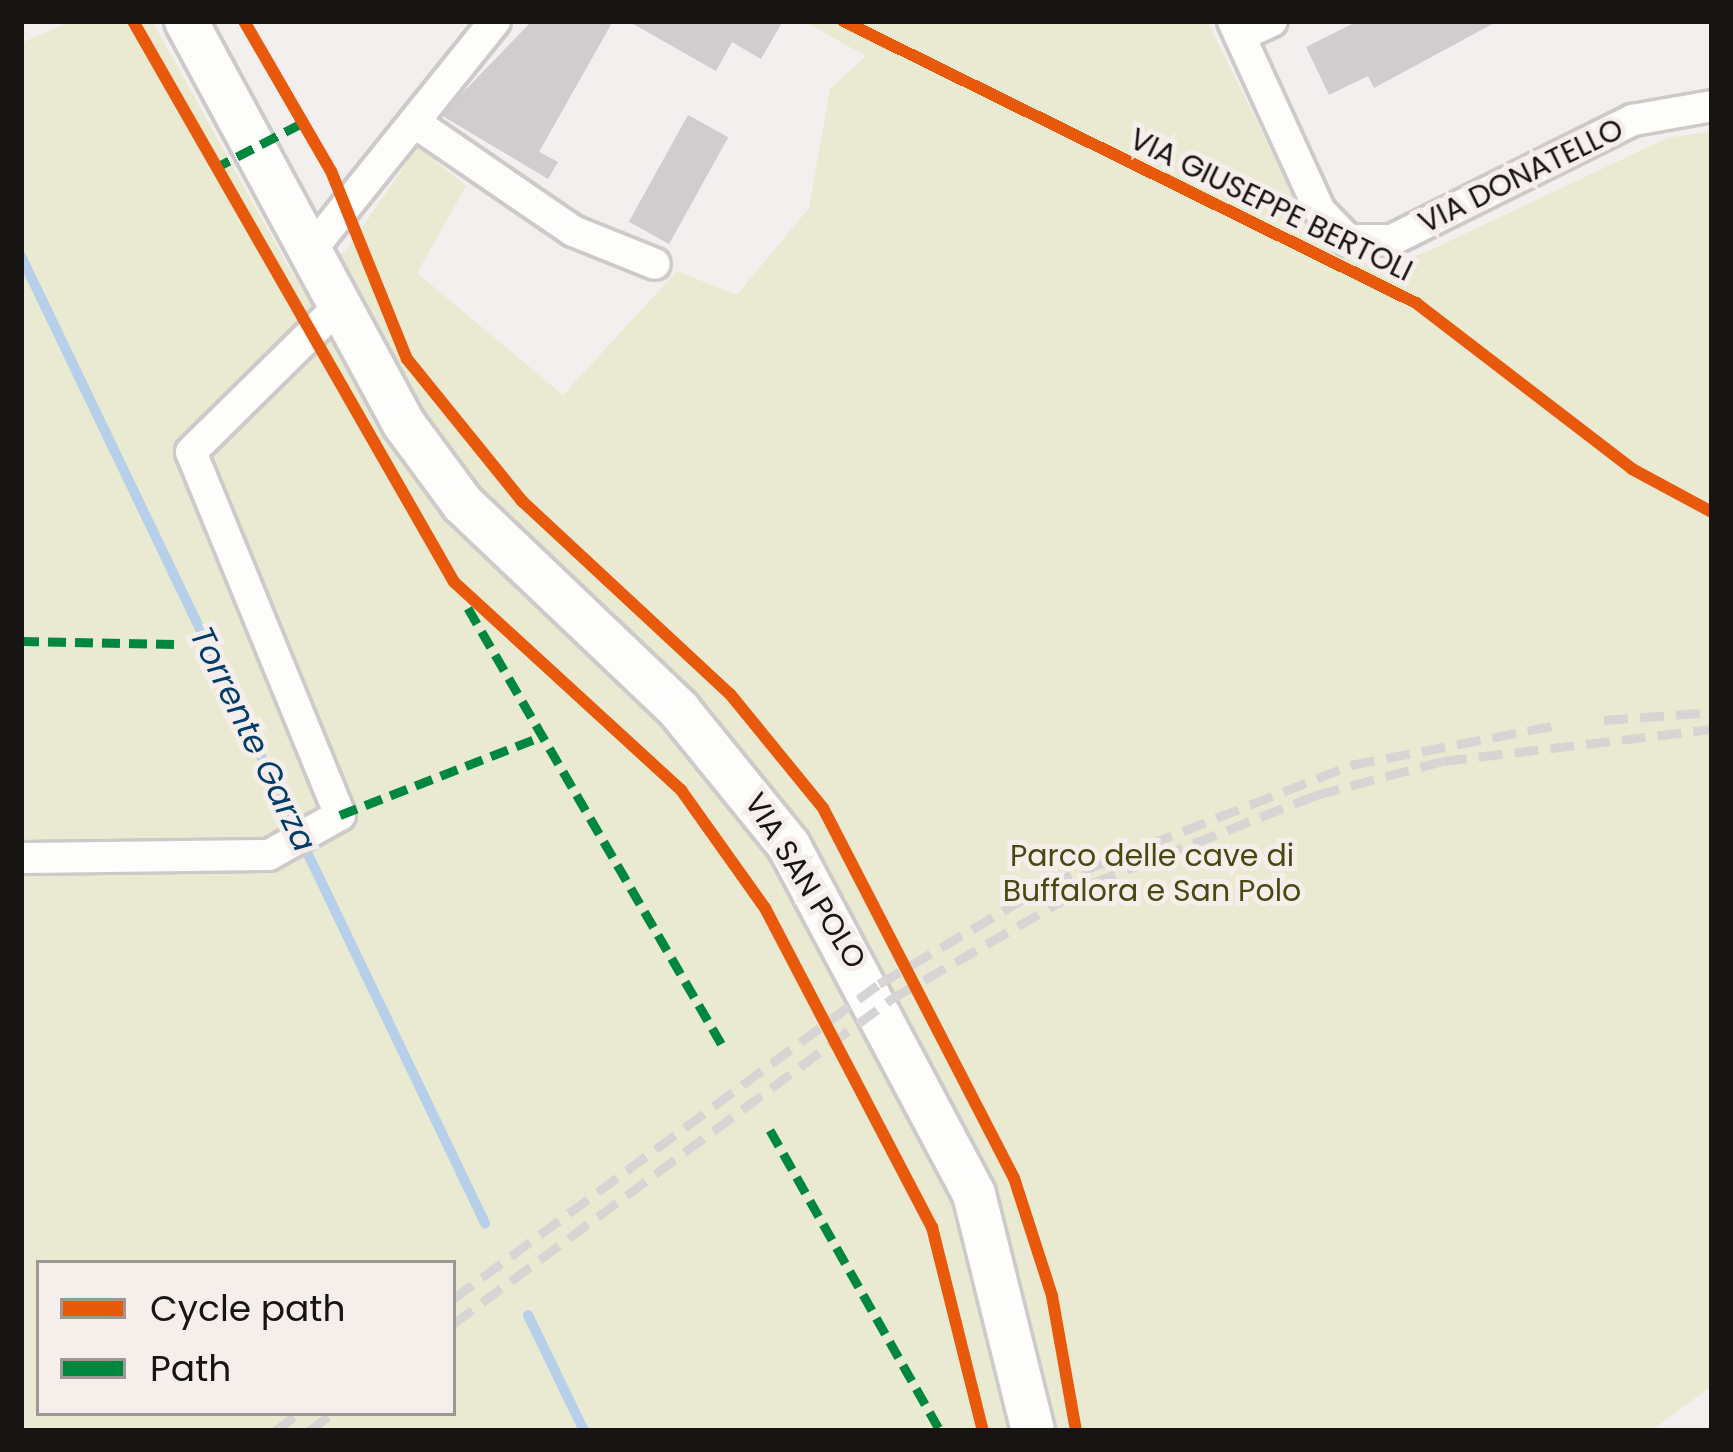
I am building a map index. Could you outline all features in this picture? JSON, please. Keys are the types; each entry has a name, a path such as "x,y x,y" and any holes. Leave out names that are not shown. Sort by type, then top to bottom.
{"main road":[{"name":"VIA SAN POLO","path":"186,21 307,255 463,504 679,710 788,846 974,1194 1033,1431"}],"street":[{"path":"307,255 495,21"},
{"name":"VIA DONATELLO","path":"1271,21 1236,28 1321,211 1348,240 1393,240 1633,120 1712,106"},
{"path":"414,122 573,231 656,264"},
{"path":"21,857 269,855 340,815 191,452 338,307"}],"green space":[{"name":"Parco delle cave di Buffalora e San Polo","path":"72,21 152,21 294,277 346,251 418,146 466,186 417,273 563,395 677,271 737,295 809,208 830,89 866,56 803,21 1207,21 1309,227 1369,265 1422,254 1667,138 1712,131 1712,1386 1650,1431 21,1431 21,43"}],"building":[{"path":"532,21 613,21 539,152 558,162 548,179 441,115"},
{"path":"628,21 783,21 761,59 732,42 716,71"},
{"path":"1358,21 1498,21 1374,88 1368,76 1329,95 1306,47"},
{"path":"688,115 728,137 669,244 629,222"}],"waterway":[{"name":"Torrente Garza","path":"21,256 485,1223"},
{"name":"Torrente Garza","path":"528,1315 584,1431"}],"railway":[{"path":"1604,720 1712,712"},
{"path":"456,1297 879,984 1049,884 1351,765 1551,726"},
{"path":"456,1322 893,998 1093,883 1316,795 1443,761 1712,729"},
{"path":"275,1431 295,1416"},
{"path":"309,1431 329,1416"}],"marked path":[{"path":"213,169 304,122"},
{"path":"468,608 722,1045"},
{"path":"21,641 176,644"},
{"path":"340,815 540,737"},
{"path":"770,1130 940,1431"}],"cycle path":[{"path":"133,21 454,582 681,790 765,908 932,1227 983,1431"},
{"path":"244,21 331,171 407,359 522,501 730,694 823,808 1014,1178 1052,1296 1076,1431"},
{"name":"VIA GIUSEPPE BERTOLI","path":"843,21 1416,303 1632,469 1712,512"}]}
